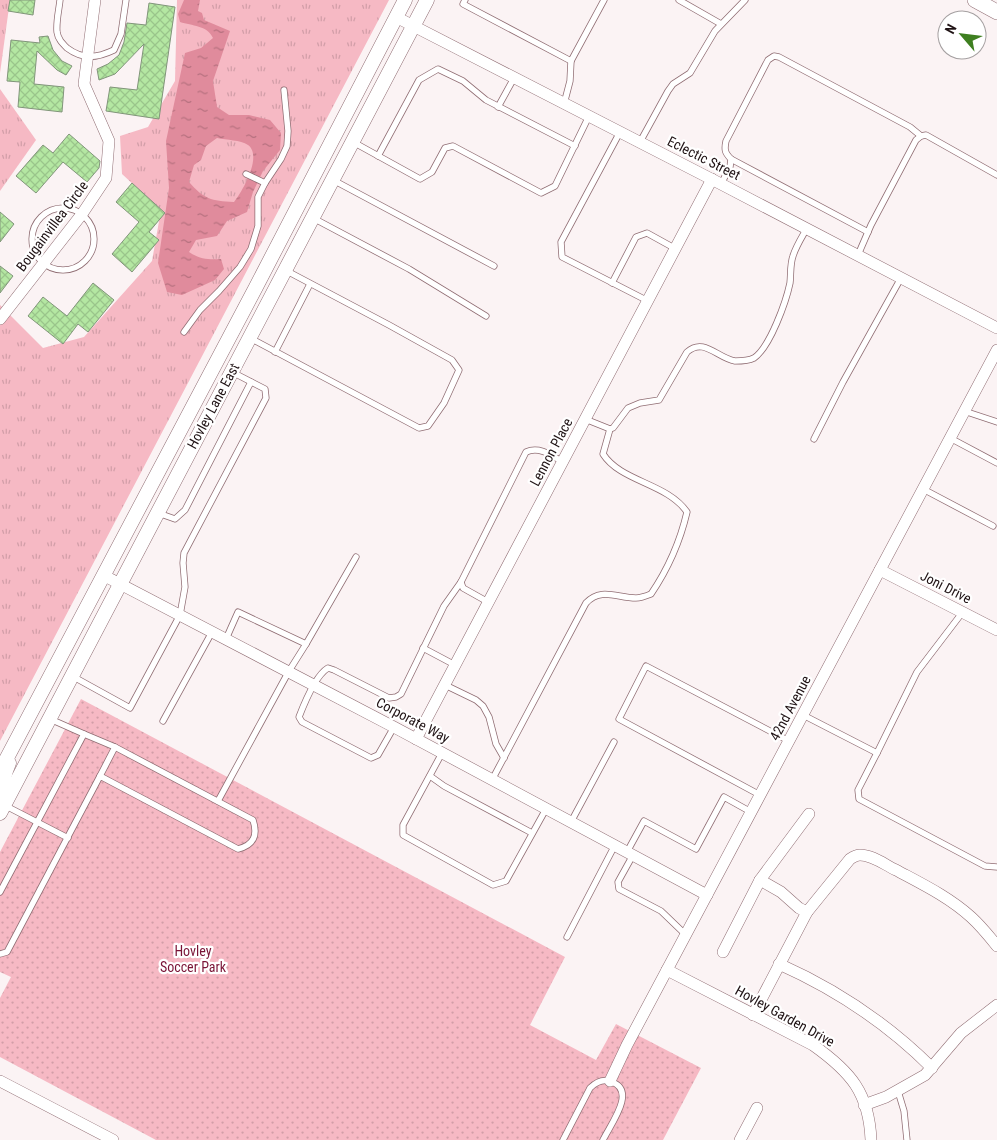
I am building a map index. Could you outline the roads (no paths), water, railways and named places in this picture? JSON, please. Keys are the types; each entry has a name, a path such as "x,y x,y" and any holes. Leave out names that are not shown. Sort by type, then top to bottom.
{"main road":[{"path":"975,0 997,12"}],"street":[{"name":"Bougainvillea Circle","path":"0,319 82,214 106,178 109,141 84,84 95,0"},
{"name":"Hovley Lane East","path":"0,771 253,294 405,0"},
{"name":"Hovley Lane East","path":"2,809 427,0"},
{"name":"Eclectic Street","path":"396,17 997,328"},
{"path":"352,142 349,138 350,126 365,76"},
{"name":"Lennon Place","path":"416,739 676,249 717,182"},
{"path":"232,372 228,366 228,359 253,294"},
{"name":"42nd Avenue","path":"610,1081 627,1045 997,350"},
{"name":"Joni Drive","path":"880,570 997,630"},
{"name":"Corporate Way","path":"103,575 315,685 707,895"},
{"path":"2,809 1,791 4,775 24,725"},
{"path":"723,952 760,880 810,814"},
{"path":"753,1015 807,912 850,859 858,855 868,856 950,900 971,918 997,946"},
{"path":"760,880 781,892 799,908 807,912"},
{"path":"779,964 850,1003 908,1044 932,1068"},
{"name":"Hovley Garden Drive","path":"667,970 814,1045 831,1058 846,1071 856,1084 870,1121 871,1140"},
{"path":"864,1105 876,1102 925,1075 961,1033 997,1005"},
{"path":"0,1081 113,1140"},
{"path":"740,1140 758,1108"}],"lane":[{"path":"60,0 57,33 61,43 74,53 87,58 101,56 114,50 121,34 126,0"},
{"path":"464,0 463,4 571,61"},
{"path":"564,104 570,81 571,61 604,0"},
{"path":"678,0 721,24"},
{"path":"640,142 673,84 690,73 721,24 745,0"},
{"path":"868,232 731,159 726,154 724,148 726,141 768,60 774,56 778,57 910,127 921,136"},
{"path":"378,156 419,80 438,68 464,82 498,107 575,146"},
{"path":"498,107 514,78"},
{"path":"184,332 200,310 220,291 240,267 251,249 258,226 258,197 287,146 288,131 284,90"},
{"path":"352,142 420,179 432,172 445,148 453,146 541,193 555,186 589,116"},
{"path":"620,132 561,242 562,257 648,301"},
{"path":"858,255 916,140 921,136 926,135 997,175"},
{"path":"717,182 730,167 731,159"},
{"path":"246,174 265,183"},
{"path":"333,180 494,266"},
{"path":"64,208 82,214 92,227 94,235 91,251 87,258 74,268 66,270 57,270 43,263 36,256 32,247 32,237 38,219 54,209 64,208"},
{"path":"312,218 409,269 486,316"},
{"path":"492,780 586,603 591,598 602,594 634,598 651,594 668,566 681,535 687,512 681,503 608,462 603,454 610,429 613,428 628,408 640,403 659,400 687,352 694,346 700,346 733,360 743,361 754,358 764,348 780,315 790,282 793,258 807,228"},
{"path":"612,283 636,237 646,233 676,249"},
{"path":"250,338 419,428 428,426 444,403 459,370 452,360 285,270"},
{"path":"814,439 843,382 901,278"},
{"path":"276,352 310,284"},
{"path":"72,676 130,708 180,615 184,587 184,553 266,398 265,389 232,372"},
{"path":"158,513 175,519 185,510 250,382"},
{"path":"964,412 997,422"},
{"path":"585,419 610,429"},
{"path":"950,438 997,463"},
{"path":"394,727 378,755 371,758 302,722 299,717 323,671 328,668 380,695 389,698 401,694 444,606 461,582 526,452 533,449 544,451 563,462"},
{"path":"923,489 993,526"},
{"path":"218,801 356,556"},
{"path":"461,582 462,588 488,602"},
{"path":"226,639 238,612 306,644"},
{"path":"962,612 917,672 858,790 859,799 985,866 997,867"},
{"path":"164,721 212,632"},
{"path":"423,648 455,665"},
{"path":"760,795 619,719 646,666 789,741"},
{"path":"445,685 476,700 483,706 489,717 496,744 504,758"},
{"path":"803,715 877,753"},
{"path":"50,719 115,747 254,820 256,828 254,838 247,847 238,849 100,776"},
{"path":"0,892 84,734"},
{"path":"570,822 614,742"},
{"path":"0,954 8,952 115,747"},
{"path":"442,753 403,826 403,835 493,884 506,881 546,809"},
{"path":"430,776 444,786 532,833"},
{"path":"686,935 661,911 619,889 618,882 644,821 696,849 724,798 751,812"},
{"path":"2,809 37,822 68,838"},
{"path":"568,937 615,845"},
{"path":"562,1140 590,1088 596,1082 610,1081 621,1090 623,1097 622,1104 603,1140"},
{"path":"898,1091 904,1111 907,1140"}],"water":[{"path":"184,0 200,0 198,11 202,13 204,20 230,31 213,81 217,107 229,115 249,115 270,120 281,133 280,150 263,171 253,192 247,212 227,221 217,236 196,240 189,252 204,258 221,259 224,269 215,280 182,295 167,292 158,263 169,188 166,141 185,53 201,48 213,38 203,28 180,22 178,14","holes":["217,138 245,143 252,150 253,157 250,174 234,202 208,198 189,182 194,165 201,160 206,146"]}],"park label":[{"name":"Hovley Soccer Park","path":"193,960"}]}
